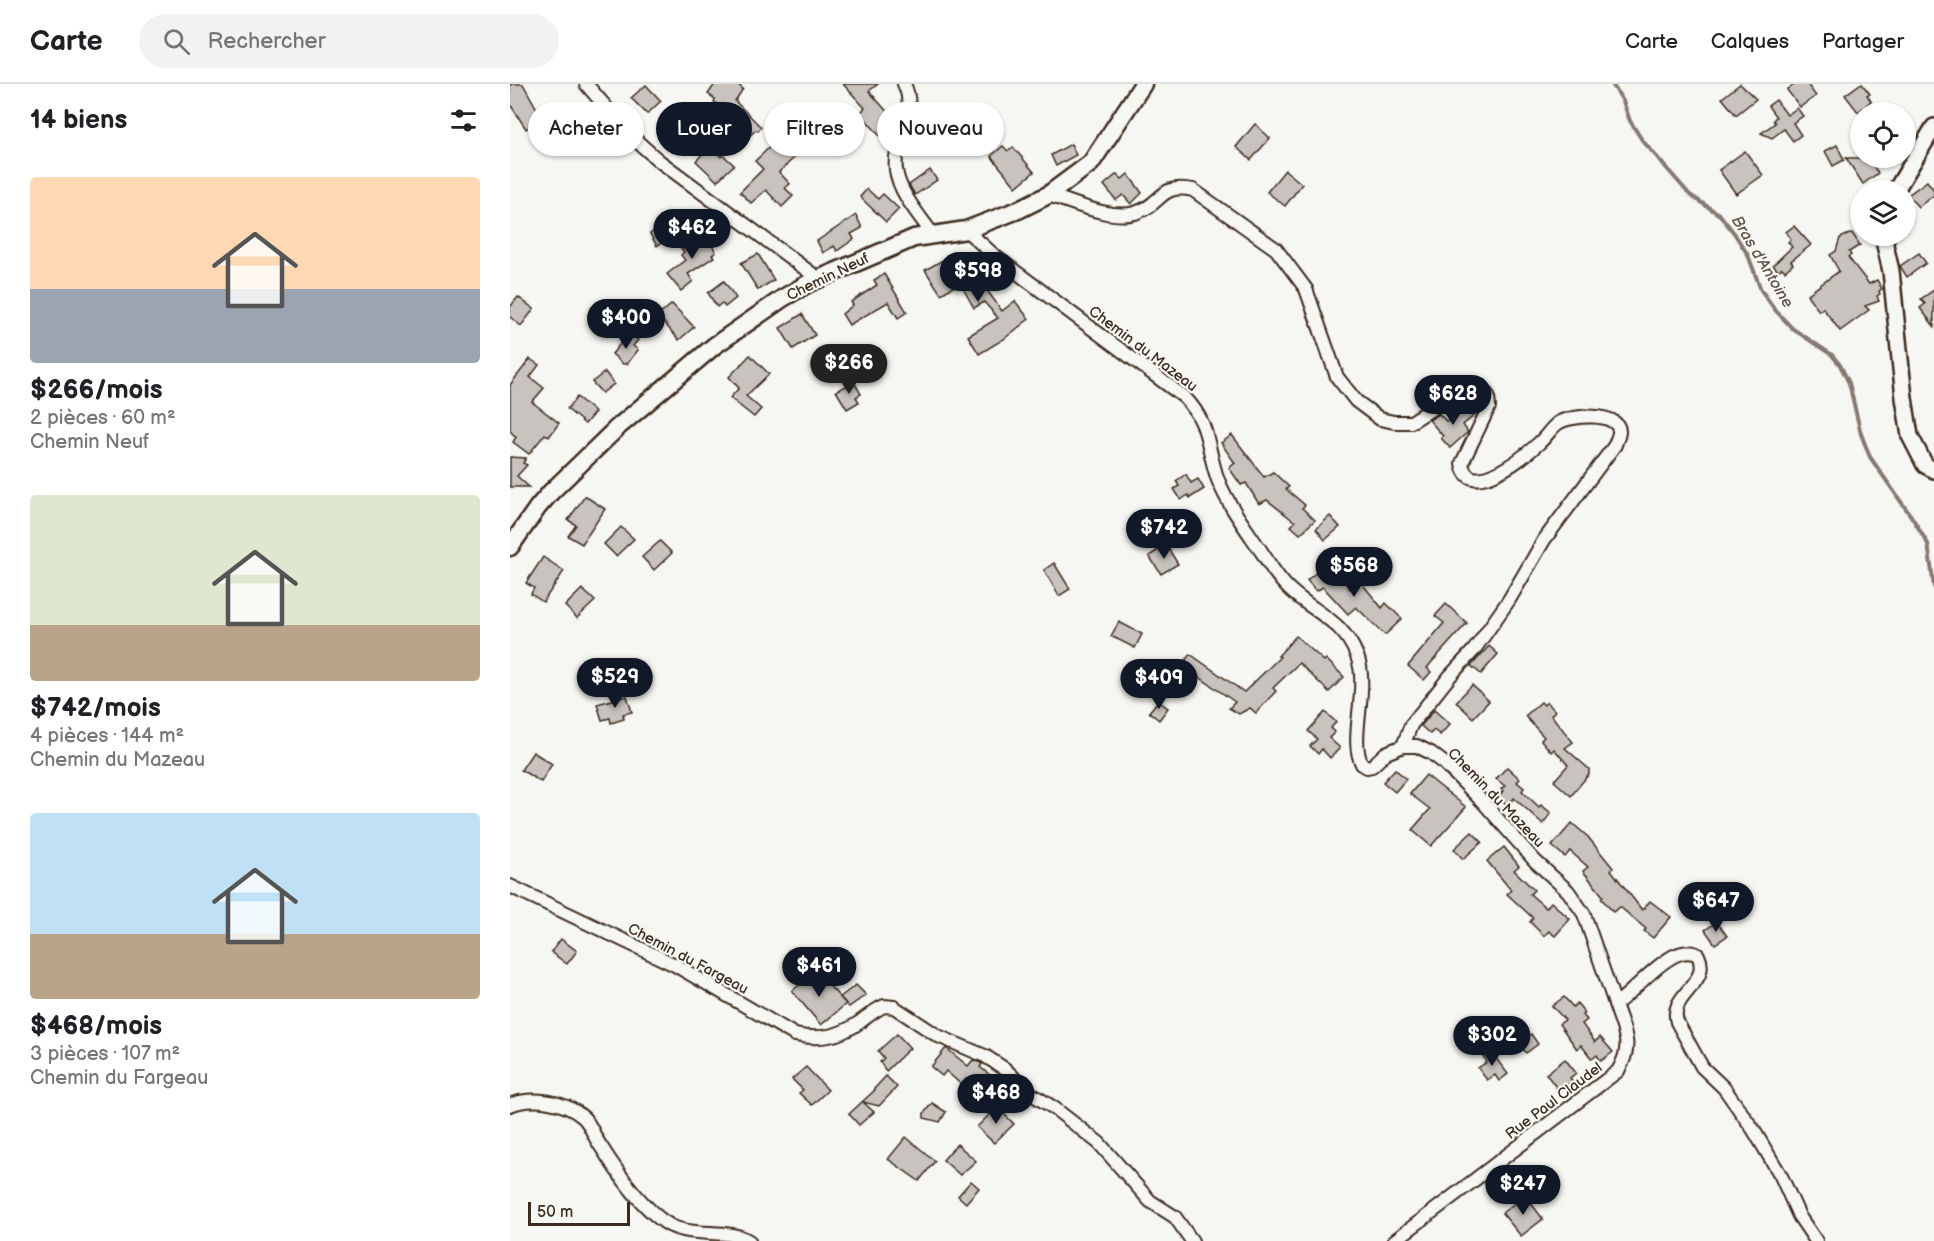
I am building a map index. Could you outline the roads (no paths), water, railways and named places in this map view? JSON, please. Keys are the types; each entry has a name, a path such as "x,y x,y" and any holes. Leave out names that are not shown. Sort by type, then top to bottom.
{"main road":[{"name":"Chemin Neuf","path":"510,547 551,492 618,427 714,346 783,298 819,279 914,238 966,230 1048,195 1091,163 1143,84"}],"street":[{"path":"586,84 630,135 658,160 819,279"},
{"path":"904,84 909,106 906,123 898,142 896,171 901,186 933,235"},
{"path":"1902,180 1934,127"},
{"path":"1048,195 1118,215 1135,213 1152,205 1168,190 1177,187 1193,190 1276,249 1306,289 1337,377 1356,401 1380,419 1411,422 1463,389 1472,385 1481,387 1488,396 1489,407 1462,463 1463,472 1470,478 1482,479 1507,466 1539,443 1559,423 1574,416 1613,420 1617,425 1619,432 1615,445 1544,540 1509,600 1474,650 1450,676 1412,725 1403,746"},
{"name":"Chemin du Mazeau","path":"966,230 996,257 1184,397 1194,407 1203,423 1218,478 1230,505 1278,577 1302,600 1340,627 1351,642 1362,670 1358,733 1359,755 1362,764 1367,767 1372,766 1386,753 1403,746 1417,746 1444,763 1482,801 1535,861 1568,891 1584,914 1615,1004"},
{"path":"1885,246 1892,271 1904,398 1910,435 1924,465 1934,470"},
{"name":"Chemin du Fargeau","path":"510,886 675,965 795,1035 807,1038 829,1037 845,1031 884,1006 894,1007 938,1036 985,1056 1005,1069 1030,1093 1054,1108 1099,1143 1150,1201 1174,1217 1192,1241"},
{"path":"1615,1004 1628,997 1666,960 1688,952 1698,955 1702,965 1700,977 1676,1007 1677,1022 1702,1067 1724,1088 1749,1121 1781,1176 1799,1216 1816,1241"},
{"name":"Rue Paul Claudel","path":"1394,1241 1618,1071 1626,1057 1627,1043 1615,1004"},
{"path":"510,1105 534,1101 569,1107 585,1119 600,1145 642,1203 669,1225 695,1233 732,1235 749,1241"}],"waterway":[{"name":"Bras d'Antoine","path":"1612,84 1642,140 1690,195 1720,215 1734,233 1748,255 1761,290 1776,311 1793,329 1832,355 1840,365 1849,383 1861,434 1870,457 1928,544 1934,587"}]}
